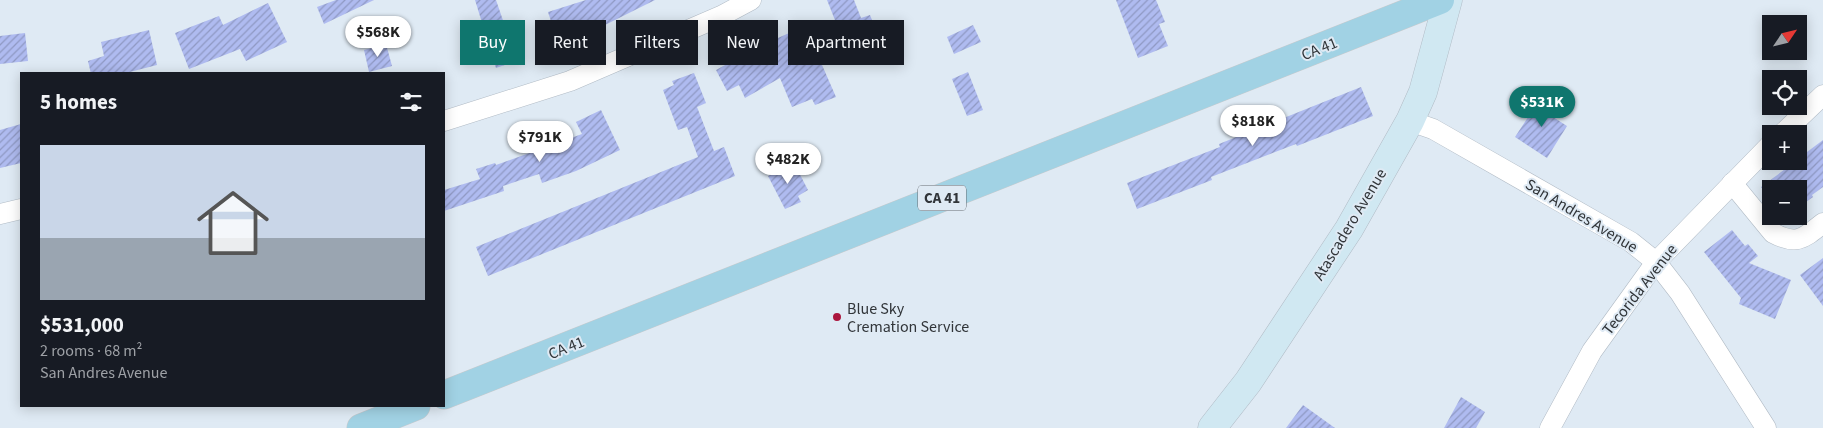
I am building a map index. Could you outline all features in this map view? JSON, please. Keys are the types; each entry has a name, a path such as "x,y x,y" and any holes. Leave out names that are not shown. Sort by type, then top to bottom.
{"main road":[{"name":"CA 41","path":"445,395 1440,0"},
{"name":"Atascadero Avenue","path":"1212,428 1248,382 1349,229 1410,121 1423,92 1448,0"},
{"path":"361,428 414,407"}],"street":[{"path":"445,121 570,81 721,16 751,0"},
{"path":"1792,125 1822,99"},
{"name":"San Andres Avenue","path":"1410,121 1434,129 1631,242 1656,262 1680,293 1766,428"},
{"name":"Tecorida Avenue","path":"1550,428 1592,351 1656,262 1762,153"},
{"path":"1732,183 1773,233 1781,237 1790,239 1804,238 1823,223"},
{"path":"0,214 20,209"}],"building":[{"path":"336,0 374,0 324,24 317,7"},
{"path":"475,0 496,0 503,20 481,20"},
{"path":"586,0 655,0 606,24 606,20 551,20 548,12"},
{"path":"827,0 854,0 861,18 870,15 872,20 835,20"},
{"path":"1116,0 1156,0 1165,22 1159,24 1168,46 1138,58"},
{"path":"268,3 287,42 246,61 240,49 189,69 175,33 219,16 223,25"},
{"path":"973,25 981,42 954,54 947,37"},
{"path":"149,30 157,65 130,72 91,72 88,61 104,56 101,42"},
{"path":"25,33 28,61 0,64 0,36"},
{"path":"788,34 788,65 822,65 836,97 815,105 812,99 792,107 780,78 745,98 739,85 727,91 716,70 725,65 778,65 778,38"},
{"path":"386,44 392,66 369,72 364,50"},
{"path":"968,72 983,110 967,116 952,79"},
{"path":"694,73 706,103 697,107 714,151 724,147 735,176 488,276 476,247 698,157 687,127 678,130 663,90 674,85 672,81"},
{"path":"1361,87 1373,116 1211,177 1212,180 1137,209 1127,183 1220,147 1219,144"},
{"path":"1542,96 1560,107 1553,117 1567,126 1547,158 1515,137"},
{"path":"601,110 620,150 576,171 542,183 539,174 503,186 504,191 445,211 445,190 480,179 476,169 495,163 496,165 582,134 576,122"},
{"path":"20,124 20,163 0,168 0,130"},
{"path":"1823,140 1823,187 1807,201 1807,180 1770,180 1784,170 1807,170 1807,152"},
{"path":"794,163 808,190 798,196 801,202 785,209 768,176"},
{"path":"1732,230 1745,246 1748,244 1758,256 1749,263 1791,280 1775,319 1739,304 1741,298 1704,252"},
{"path":"1823,258 1823,306 1800,275"},
{"path":"1461,397 1485,412 1476,428 1444,428"},
{"path":"1303,405 1335,428 1286,428"}],"place":[{"name":"Blue Sky Cremation Service","path":"837,317"}]}
